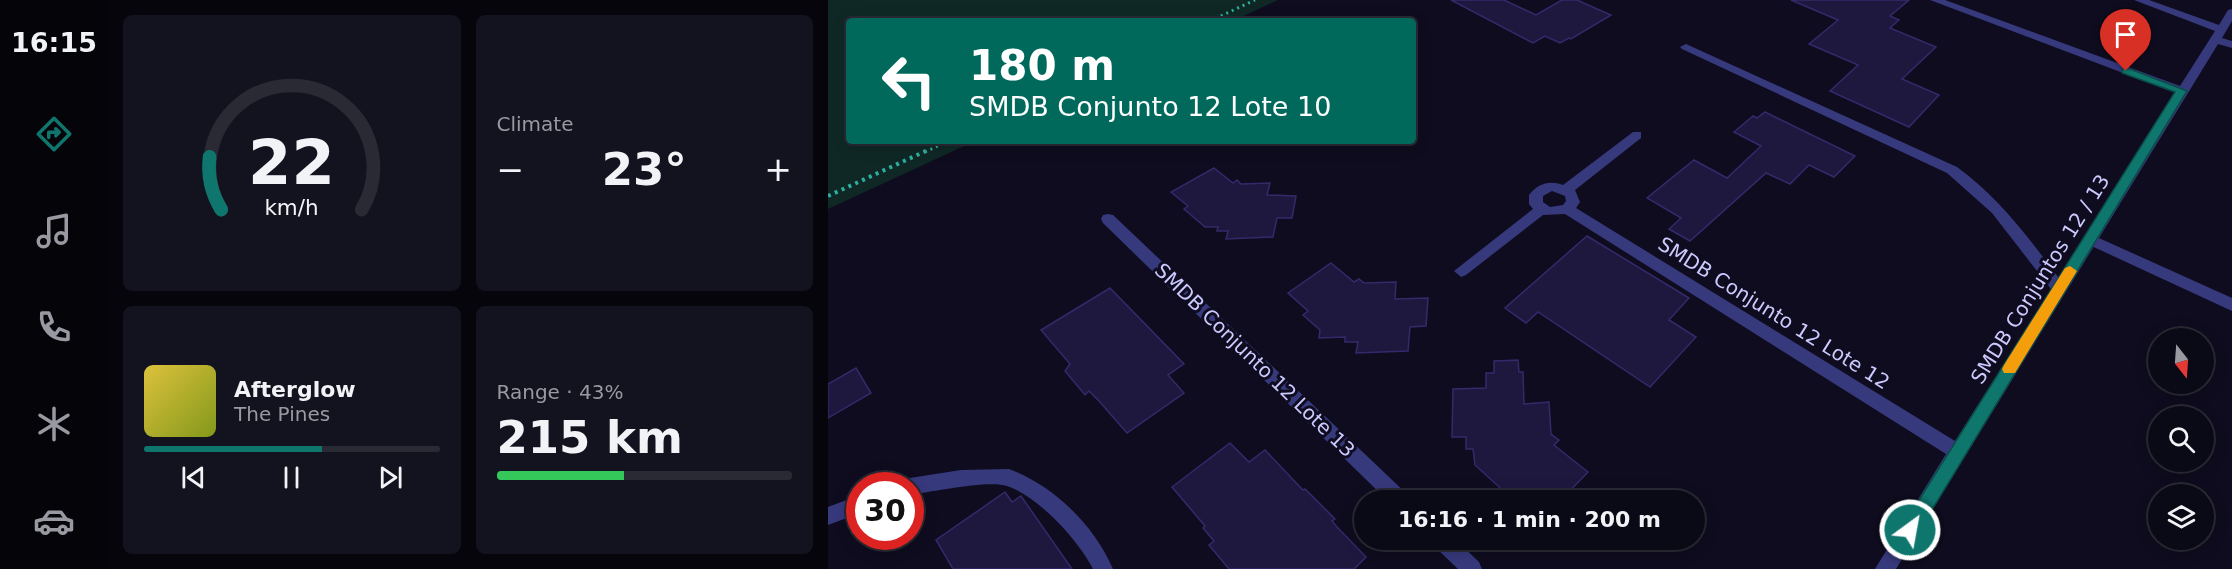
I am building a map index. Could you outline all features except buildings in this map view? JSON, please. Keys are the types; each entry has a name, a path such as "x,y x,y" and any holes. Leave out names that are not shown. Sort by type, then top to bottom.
{"street":[{"path":"1935,0 2182,91"},
{"path":"2139,0 2218,34 2232,45"},
{"name":"SMDB Conjuntos 12 / 13","path":"1886,569 2232,12"},
{"path":"1686,47 1952,170 1968,181 1998,209 2059,289"},
{"path":"1567,189 1637,135"},
{"path":"1553,186 1567,189 1573,197 1568,209 1555,212 1542,209 1535,199 1539,190 1553,186"},
{"path":"1461,271 1542,209"},
{"name":"SMDB Conjunto 12 Lote 12","path":"1568,209 1958,452"},
{"name":"SMDB Conjunto 12 Lote 13","path":"1108,219 1390,490"},
{"path":"2090,239 2232,304"},
{"path":"924,485 961,478 1009,477 1056,505 1097,557 1103,569"},
{"path":"828,516 846,509"},
{"path":"1452,550 1472,569"}],"path":[{"path":"1216,18 1255,0"},
{"path":"828,196 941,144"}],"green space":[{"path":"828,0 1278,0 1239,18 846,18 846,144 969,144 828,209"}],"slow traffic":[{"path":"2009,369 2070,271"}],"route":[{"path":"1910,530 2182,91 2126,71"}]}
